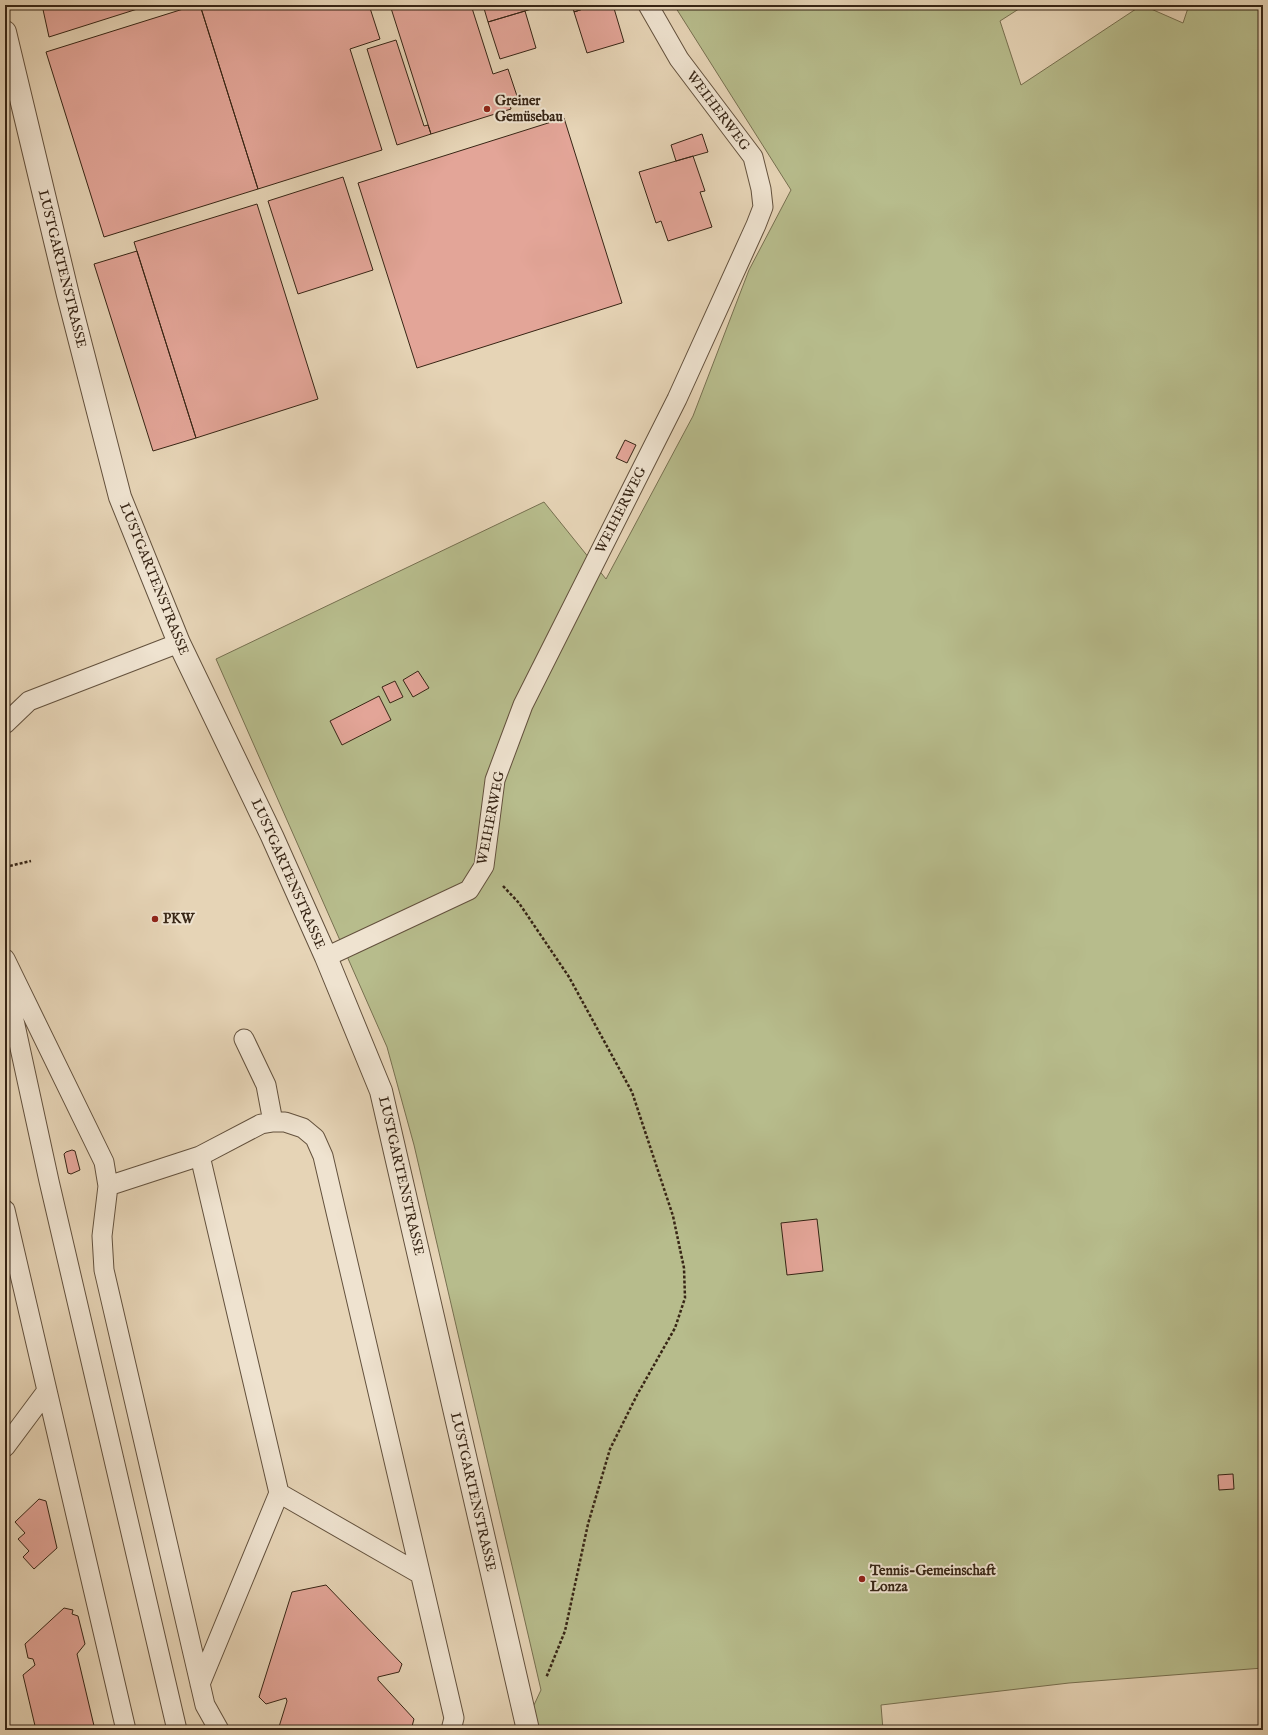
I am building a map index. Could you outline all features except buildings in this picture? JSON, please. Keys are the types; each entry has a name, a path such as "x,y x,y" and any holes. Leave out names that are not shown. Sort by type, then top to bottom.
{"street":[{"name":"LUSTGARTENSTRASSE","path":"5,32 68,295 120,497 179,643 272,836 326,958 381,1091 528,1730"}],"lane":[{"name":"WEIHERWEG","path":"326,958 469,890 484,866 495,780 523,705 677,399 763,207 761,189 753,157 679,59 648,5"},
{"path":"5,724 29,701 179,643"},
{"path":"5,959 92,1133 104,1162 108,1186 102,1236 104,1270 205,1705 208,1730"},
{"path":"5,980 49,1181 177,1730"},
{"path":"244,1039 266,1086 273,1122"},
{"path":"108,1186 200,1156 261,1124 285,1122 303,1128 315,1138 323,1156 455,1726"},
{"path":"200,1156 279,1493 200,1684"},
{"path":"5,1210 46,1392 126,1730"},
{"path":"5,1447 46,1392"},
{"path":"279,1493 420,1574"},
{"path":"205,1705 219,1730"}],"path":[{"path":"5,867 31,861"},
{"path":"484,866 519,903 569,977 632,1092 673,1216 684,1268 685,1298 674,1328 637,1395 610,1449 588,1524 565,1631 544,1682"}],"green space":[{"path":"674,5 1025,5 1000,21 1021,85 1142,5 1183,23 1189,5 1263,5 1263,1668 1069,1683 881,1705 883,1730 527,1730 526,1722 541,1690 414,1145 387,1047 216,659 544,502 606,579 693,416 749,270 791,190"}],"place":[{"name":"Greiner Gemüsebau","path":"487,109"},
{"name":"PKW","path":"155,919"},
{"name":"Tennis-Gemeinschaft Lonza","path":"862,1579"}]}
